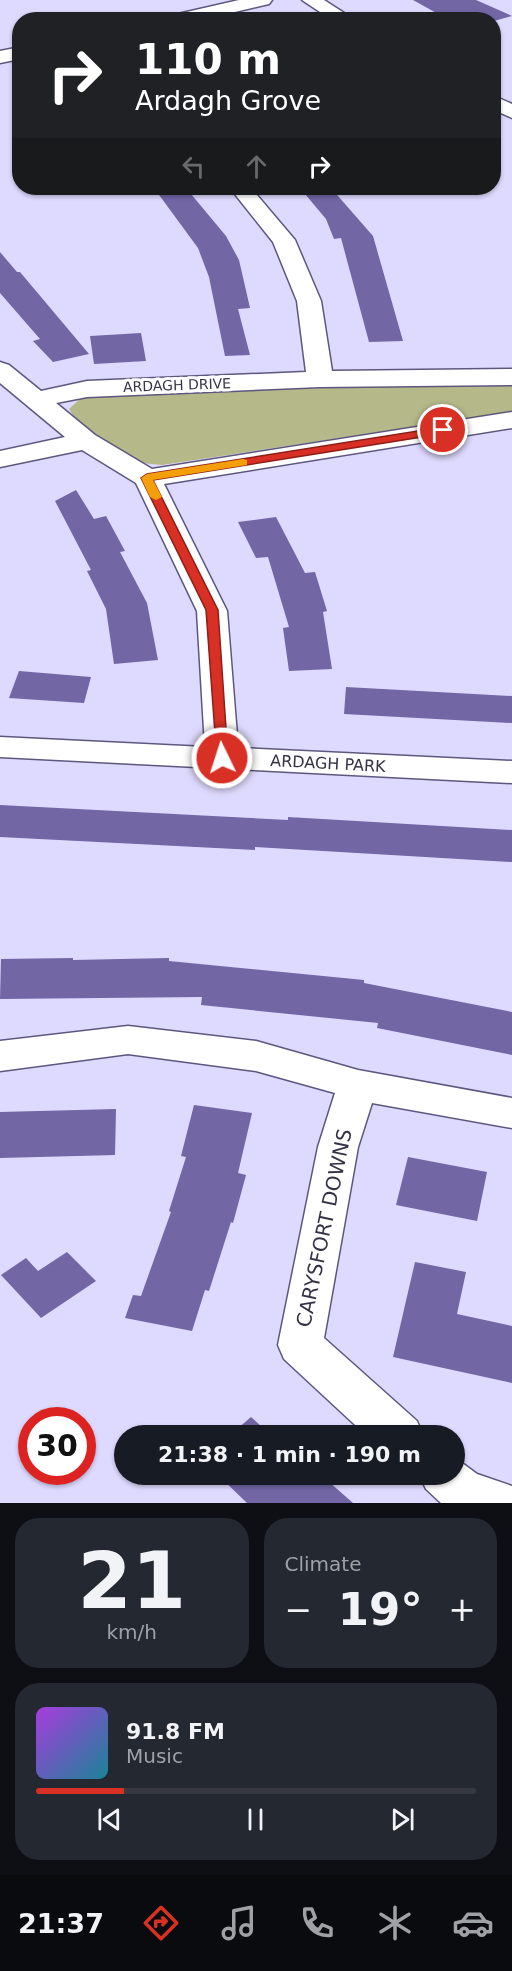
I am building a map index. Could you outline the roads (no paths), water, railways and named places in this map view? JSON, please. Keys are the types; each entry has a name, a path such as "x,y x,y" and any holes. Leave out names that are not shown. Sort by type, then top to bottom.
{"street":[{"path":"210,12 263,0"},
{"path":"311,0 332,12"},
{"path":"246,195 284,240 305,291 309,301 320,379"},
{"path":"0,370 86,441 147,478 212,610 222,758"},
{"name":"ARDAGH DRIVE","path":"35,400 87,389 320,379 512,377"},
{"path":"147,478 512,420"},
{"path":"0,459 86,441"},
{"name":"ARDAGH PARK","path":"0,747 512,772"},
{"path":"0,1056 128,1040 256,1056 358,1084 512,1113"},
{"name":"CARYSFORT DOWNS","path":"358,1084 338,1147 300,1345 388,1425"},
{"path":"455,1485 462,1491 498,1503"}]}
